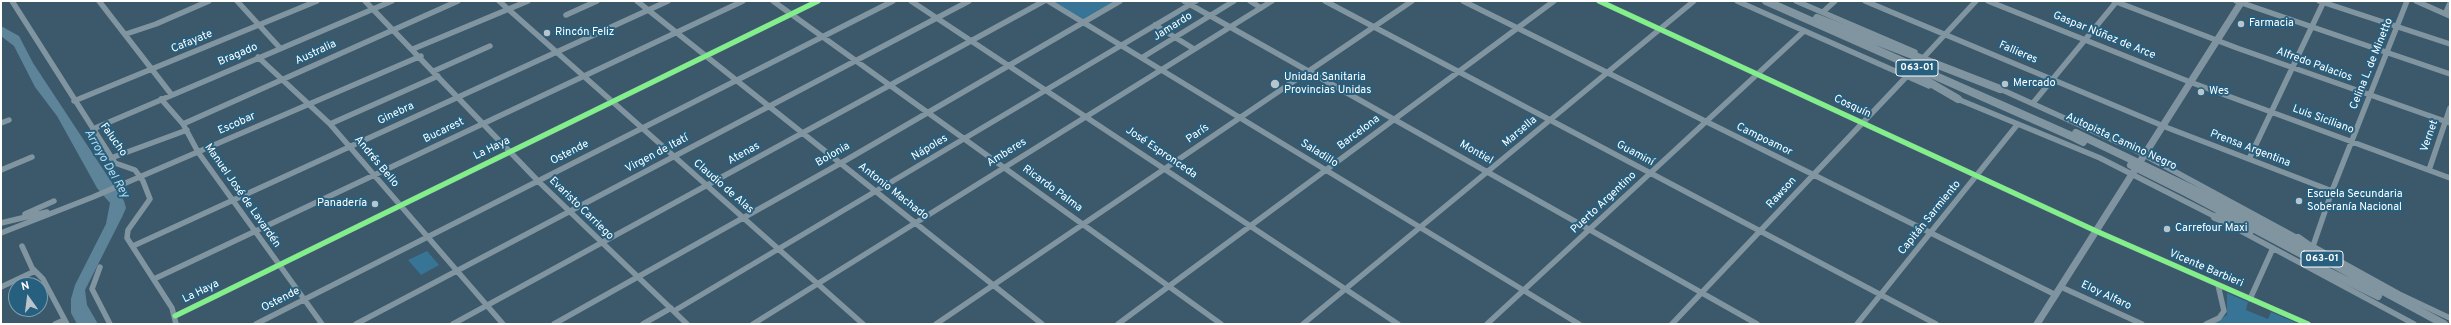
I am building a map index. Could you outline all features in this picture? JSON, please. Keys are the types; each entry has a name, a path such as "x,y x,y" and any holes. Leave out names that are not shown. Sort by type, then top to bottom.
{"highway":[{"name":"Autopista Camino Negro","path":"1766,1 2072,134 2189,194 2378,296 2429,320 2444,324"},
{"name":"Autopista Camino Negro","path":"1779,1 1820,15 2201,193 2429,320"},
{"path":"1820,15 2000,89"},
{"path":"1842,35 1941,87 1958,99"},
{"path":"2215,217 2248,230 2378,296"},
{"path":"2298,238 2429,320"}],"main road":[{"path":"2037,324 2240,2"}],"street":[{"name":"Falucho","path":"12,1 111,158 116,164 135,170 140,176"},
{"path":"99,1 171,94"},
{"path":"126,34 156,24 209,1"},
{"path":"237,1 280,48"},
{"path":"302,1 306,6"},
{"name":"Cafayate","path":"74,101 317,1"},
{"name":"Evaristo Carriego","path":"365,1 421,56 482,123 538,181 687,324"},
{"name":"Bragado","path":"93,128 392,1"},
{"name":"Australia","path":"183,124 392,29 458,1"},
{"name":"Claudio de Alas","path":"499,1 706,187 863,324"},
{"path":"414,49 528,1"},
{"path":"566,15 597,1"},
{"name":"Antonio Machado","path":"638,1 735,81 916,222 1042,324"},
{"name":"Ginebra","path":"133,246 668,1"},
{"name":"Bucarest","path":"154,279 583,75 743,1"},
{"name":"Ricardo Palma","path":"773,1 1221,324"},
{"name":"La Haya","path":"175,316 509,151 818,1"},
{"name":"Ostende","path":"256,324 893,1"},
{"name":"José Espronceda","path":"911,1 1166,168 1398,324"},
{"name":"Virgen de Itatí","path":"356,324 969,1"},
{"name":"Atenas","path":"453,324 1044,1"},
{"name":"Saladillo","path":"1048,1 1143,57 1579,324"},
{"name":"Bolonia","path":"554,324 841,163 1120,1"},
{"name":"Montiel","path":"1184,1 1311,71 1757,324"},
{"name":"Nápoles","path":"643,324 672,310 877,192 1196,1"},
{"name":"Jamardo","path":"1143,57 1234,1"},
{"path":"1250,1 1261,8"},
{"name":"Amberes","path":"753,324 1272,1"},
{"name":"Guaminí","path":"1325,1 1936,324"},
{"name":"París","path":"936,324 1311,71 1412,1"},
{"name":"Campoamor","path":"1463,1 1704,122 2056,295"},
{"name":"Barcelona","path":"1118,324 1554,1"},
{"name":"Cosquín","path":"1599,1 2096,231"},
{"name":"Marsella","path":"1303,324 1694,1"},
{"path":"1737,1 2017,125 2131,173 2414,324"},
{"path":"1796,1 1820,15 1925,56 2033,103 2143,154 2399,294 2450,318"},
{"path":"1820,15 1836,1"},
{"name":"Fallieres","path":"1865,1 2162,125"},
{"path":"1925,56 1976,1"},
{"name":"Gaspar Núñez de Arce","path":"1988,1 2190,82"},
{"path":"2033,103 2116,1"},
{"name":"Alfredo Palacios","path":"2116,1 2216,41 2448,123"},
{"name":"Celina L. de Minetto","path":"2313,246 2351,141 2407,1"},
{"path":"2416,1 2449,14"},
{"path":"2422,1 2449,14"},
{"path":"2240,2 2450,74"},
{"path":"2249,159 2293,68 2322,2 2450,44"},
{"path":"2449,14 2450,3"},
{"path":"1155,25 1194,49"},
{"name":"Puerto Argentino","path":"1487,324 1804,30"},
{"path":"330,124 490,46"},
{"name":"Escobar","path":"1,234 126,183 421,56"},
{"name":"Andrés Bello","path":"258,57 330,124 426,237 503,324"},
{"name":"Rawson","path":"1672,324 1907,76"},
{"name":"Luis Siciliano","path":"2190,82 2450,178"},
{"name":"Manuel José de Lavardén","path":"161,99 183,124 198,152 322,324"},
{"name":"Vernet","path":"2429,170 2448,123 2450,108"},
{"path":"1,123 9,120"},
{"name":"Capitán Sarmiento","path":"1857,324 2017,125"},
{"name":"Prensa Argentina","path":"2162,125 2332,191"},
{"path":"111,158 187,130"},
{"path":"1,170 32,157"},
{"path":"140,176 150,199 127,235 175,316 176,324"},
{"name":"Escobar","path":"1,223 54,201"},
{"name":"Escobar","path":"16,218 61,209"},
{"path":"16,218 21,222 16,227"},
{"name":"Vicente Barbieri","path":"2096,231 2308,324"},
{"path":"22,246 35,271 43,279 65,322 55,324"},
{"path":"2250,298 2273,248"},
{"path":"100,267 92,289 93,294 110,324"},
{"path":"1,286 35,271"},
{"path":"2206,324 2219,318 2224,310 2218,285"},
{"name":"Eloy Alfaro","path":"2061,287 2142,324"}],"shaded area":[{"path":"1048,1 1120,1 1084,22"},
{"path":"1,26 19,36 33,63 124,201 126,208 85,290 87,305 98,324 77,324 71,313 71,299 75,285 106,224 110,203 97,188 57,116 35,87 14,46 1,36"},
{"path":"427,251 439,265 421,275 408,260"},
{"path":"2227,293 2248,302 2246,310 2268,319 2271,312 2299,324 2212,324 2227,315"}],"cycle path":[{"path":"175,316 818,1"},
{"path":"1599,1 2096,231 2308,324"}],"place":[{"name":"Farmacia","path":"2241,24"},
{"name":"Rincón Feliz","path":"547,33"},
{"name":"Unidad Sanitaria Provincias Unidas","path":"1275,84"},
{"name":"Mercado","path":"2005,84"},
{"name":"Wes","path":"2201,92"},
{"name":"Escuela Secundaria Soberanía Nacional","path":"2299,201"},
{"name":"Panadería","path":"375,204"},
{"name":"Carrefour Maxi","path":"2167,229"}],"water label":[{"name":"Arroyo Del Rey","path":"106,164"}]}
